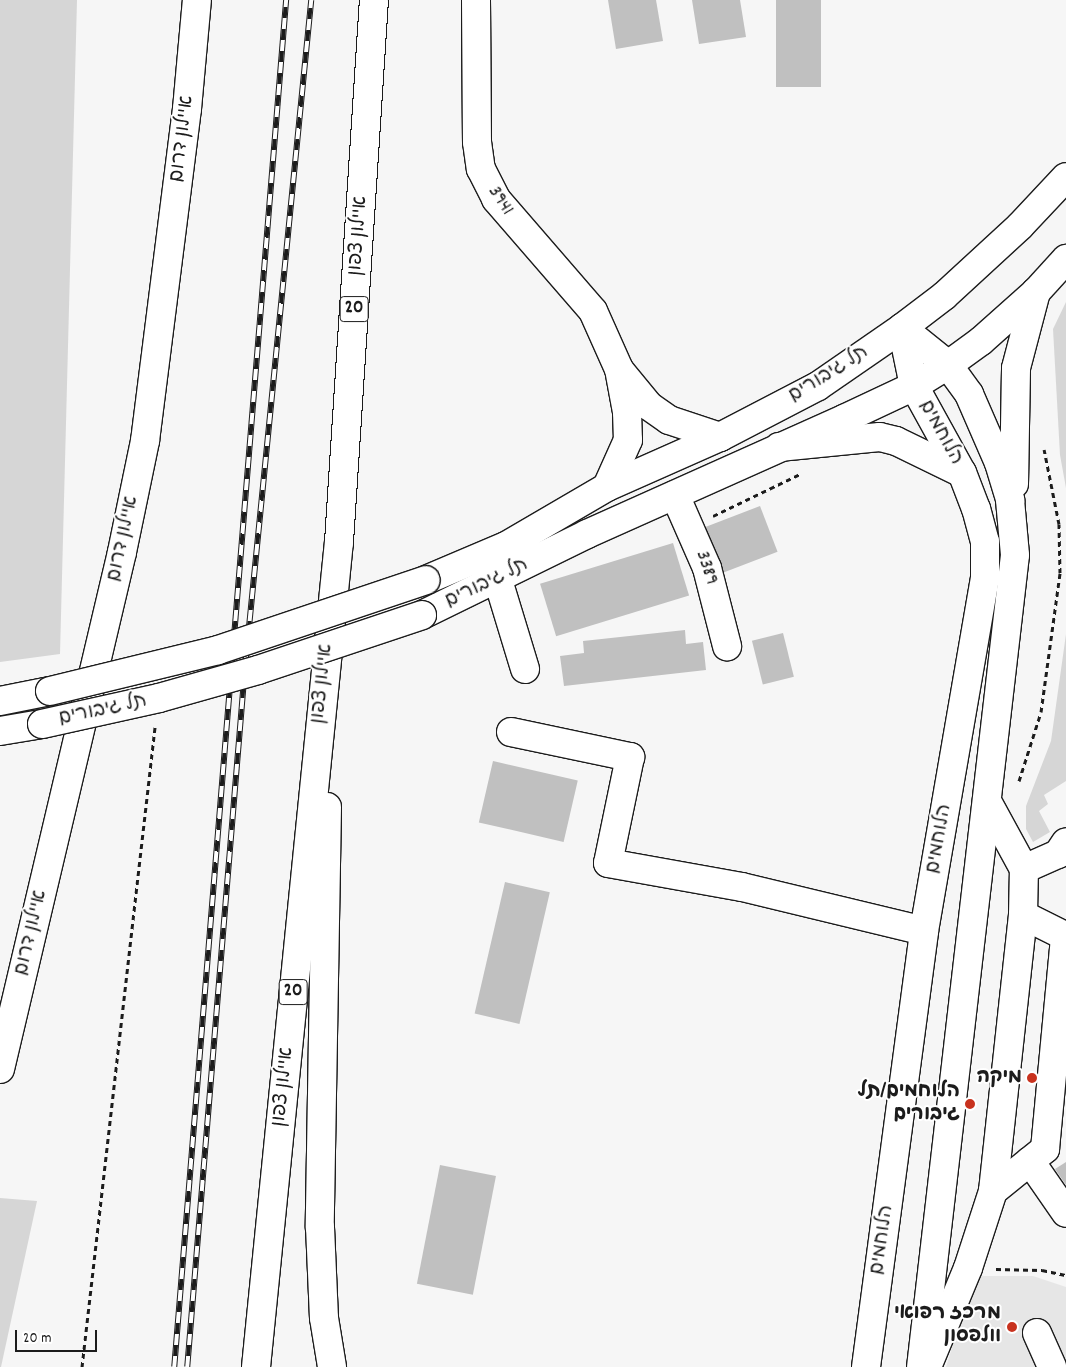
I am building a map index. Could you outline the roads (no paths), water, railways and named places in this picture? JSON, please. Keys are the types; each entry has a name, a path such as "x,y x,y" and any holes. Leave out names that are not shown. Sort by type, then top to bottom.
{"main road":[{"name":"איילון דרום","path":"0,1069 122,552 145,441 188,109 197,0"},
{"name":"איילון צפון","path":"256,1367 339,542 374,0"},
{"name":"3941","path":"476,0 477,142 482,170 496,199 592,311 619,369 649,406 669,420 720,437"},
{"path":"902,328 944,296 1020,226 1066,177"},
{"path":"948,365 981,341 1036,292 1066,259"},
{"path":"1015,555 1013,401 1021,342 1036,292"},
{"name":"הלוחמים","path":"902,328 948,365 969,394 999,463 1010,500 1015,555 988,803 921,1367"},
{"name":"הלוחמים","path":"866,1367 924,931 985,578 985,542 962,473 914,386 902,328"},
{"name":"תל גיבורים","path":"0,701 50,691 218,650 426,580 506,546 607,486 720,437 818,386 902,328"},
{"name":"תל גיבורים","path":"0,731 42,724 160,698 249,673 422,615 675,495 914,386 948,365"},
{"name":"3941","path":"607,486 628,440 627,412 619,369"},
{"path":"779,447 880,437 896,441 962,473"},
{"name":"3389","path":"675,495 707,568 727,646"},
{"path":"498,580 525,669"},
{"path":"330,618 320,1227 324,1318 332,1367"},
{"path":"511,732 630,757 608,863 742,888 924,931"},
{"path":"927,1367 968,1268 993,1191 1023,916 1024,869 988,803"},
{"path":"1024,869 1063,857"},
{"path":"1023,916 1066,936 1047,1148 1066,1213"},
{"path":"993,1191 1047,1148"},
{"path":"1037,1333 1052,1367"}],"railway":[{"path":"174,1367 286,0"},
{"path":"187,1367 245,665 311,0"}],"place":[{"name":"מיקה","path":"1032,1078"},
{"name":"הלוחמים/תל גיבורים","path":"970,1104"},
{"name":"מרכז רפואי וולפסון","path":"1012,1327"}]}
